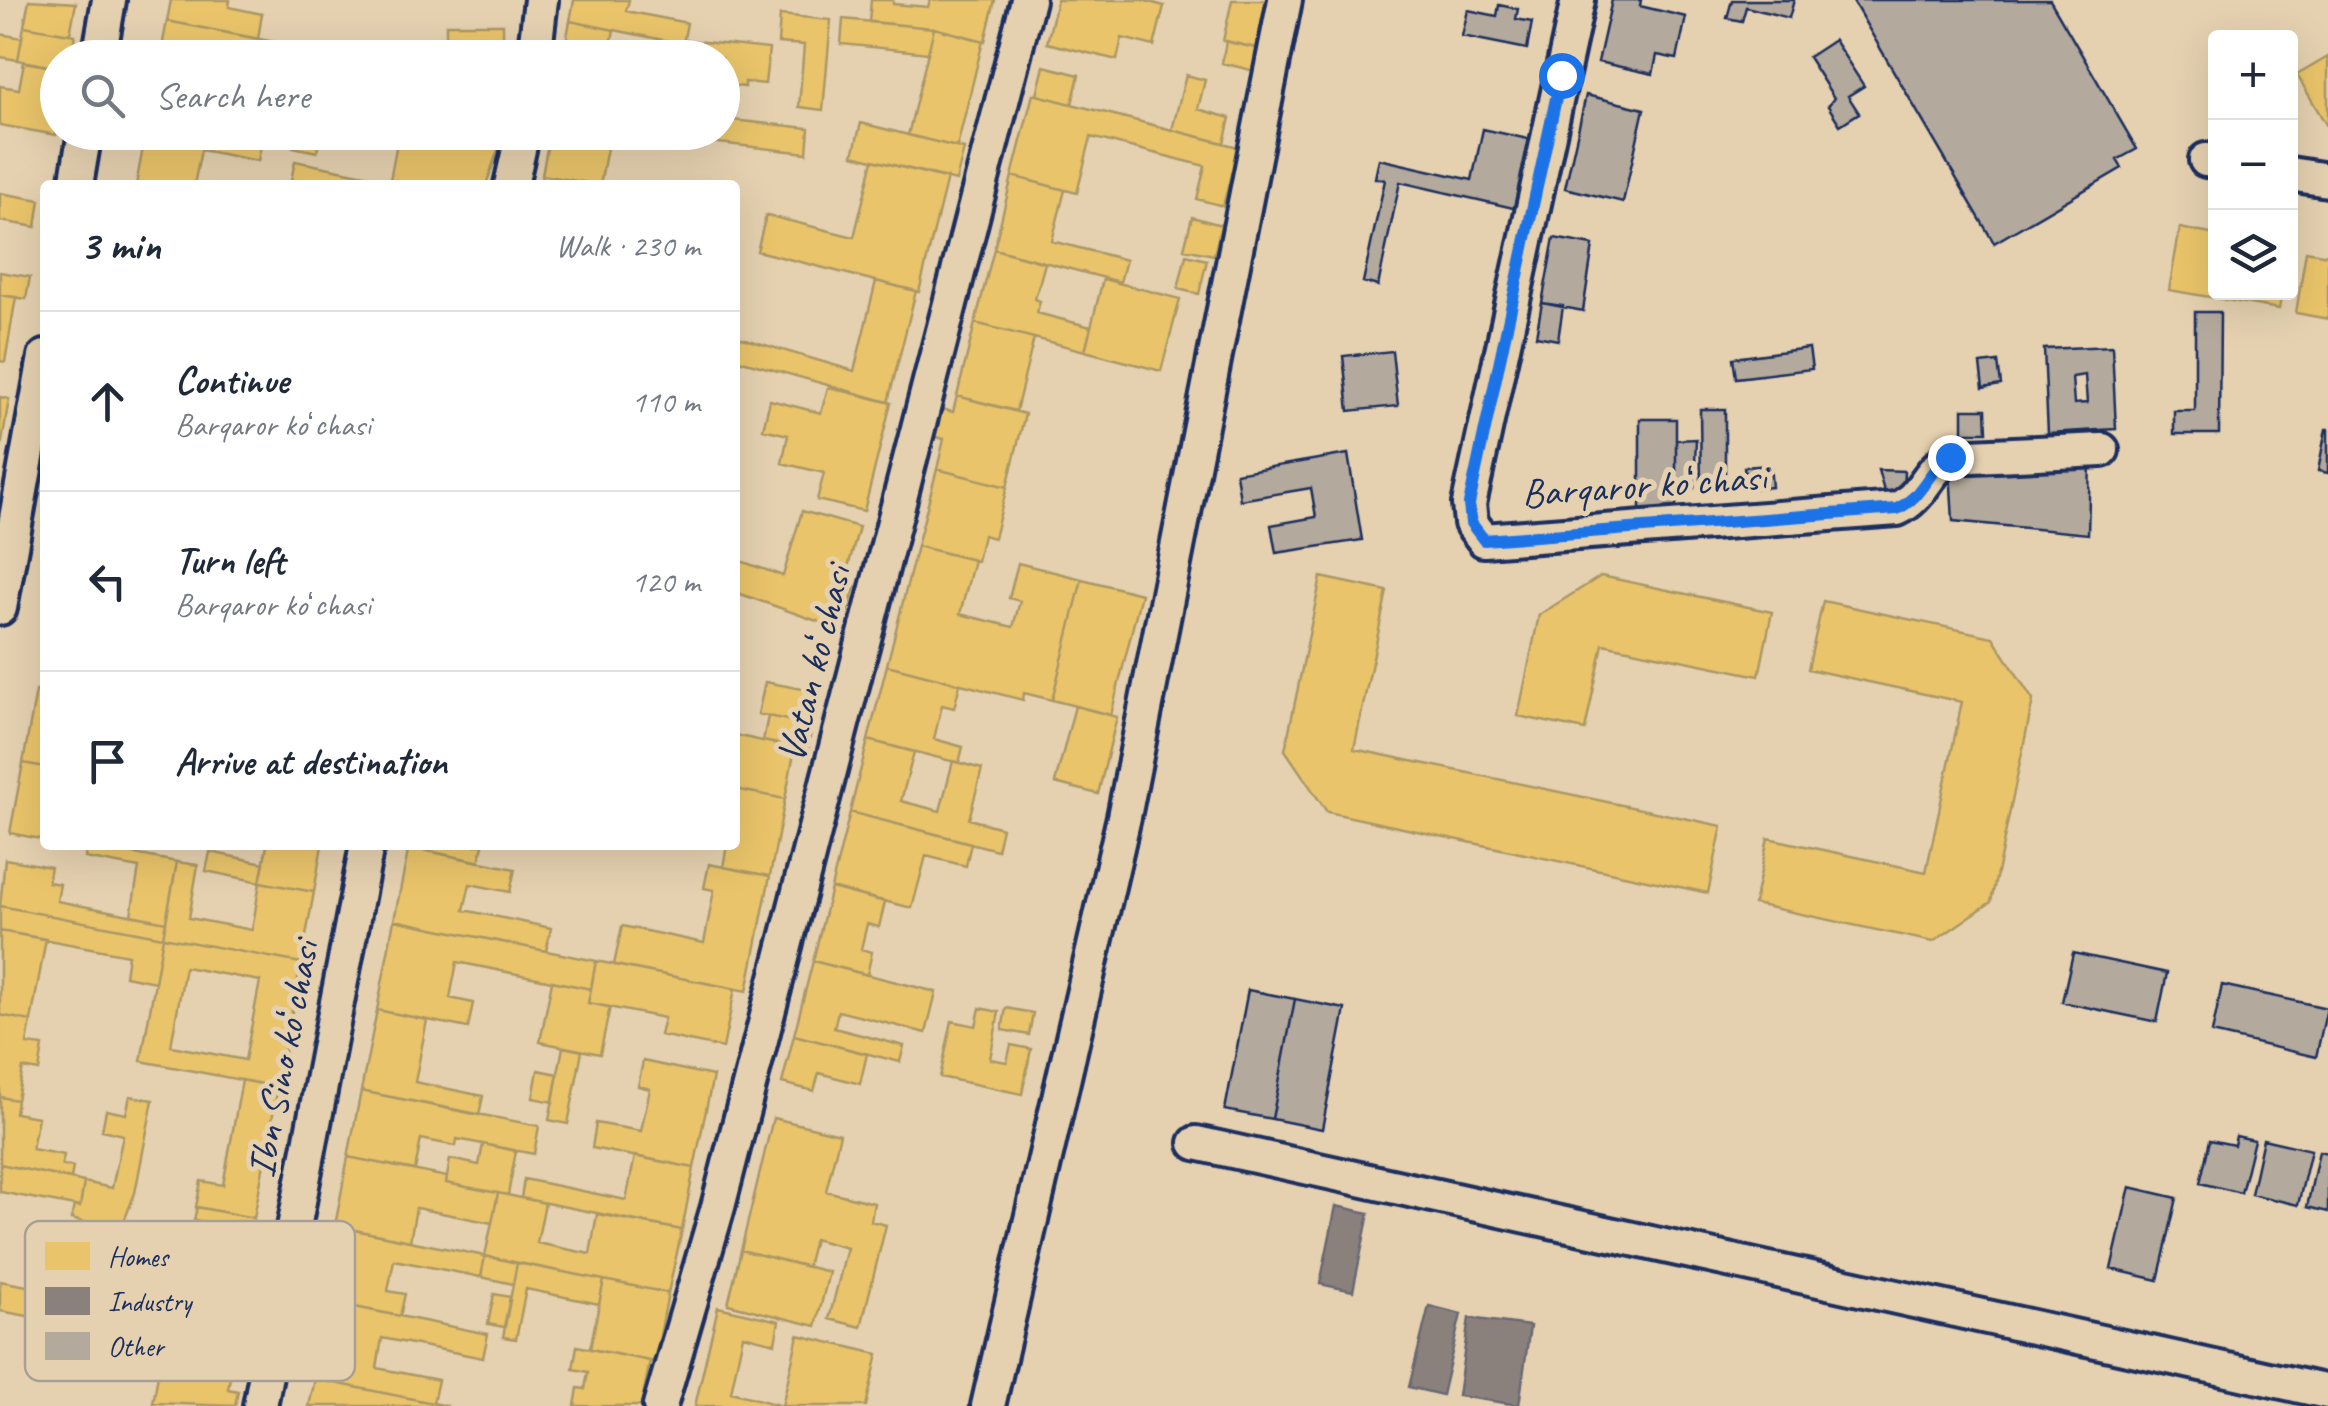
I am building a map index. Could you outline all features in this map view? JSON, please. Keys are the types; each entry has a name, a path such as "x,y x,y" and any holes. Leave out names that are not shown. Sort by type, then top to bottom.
{"street":[{"path":"102,40 109,0"},
{"path":"536,40 542,0"},
{"name":"Vatan koʻchasi","path":"660,1406 718,1207 1028,0"},
{"path":"988,1406 1124,816 1285,0"},
{"name":"Barqaror koʻchasi","path":"1578,0 1469,504 1471,523 1484,540 1897,509 1914,501 1934,467 1950,457 2102,450"},
{"path":"77,180 82,150"},
{"path":"513,180 519,150"},
{"path":"2298,175 2328,180"},
{"path":"0,608 40,385"},
{"name":"Ibn Sino koʻchasi","path":"295,1221 366,850"},
{"path":"1196,1143 2328,1392"},
{"name":"Ibn Sino koʻchasi","path":"260,1406 265,1381"}],"building: Homes":[{"path":"29,0 76,3 70,34 24,26"},
{"path":"171,0 230,0 229,7 262,14 258,39 167,21"},
{"path":"574,0 629,0 626,11 687,23 684,40 663,40 570,21"},
{"path":"871,0 928,7 930,0 995,0 985,41 934,28 869,22"},
{"path":"1057,0 1142,0 1164,6 1154,46 1122,38 1117,60 1047,43"},
{"path":"1232,0 1266,0 1256,48 1223,41"},
{"path":"780,15 831,20 823,110 799,107 804,45 778,43"},
{"path":"843,19 934,28 928,53 841,44"},
{"path":"167,21 264,40 163,40"},
{"path":"570,21 614,30 612,40 566,40"},
{"path":"446,24 503,24 503,40 446,40"},
{"path":"24,26 75,35 74,40 40,40 40,64 18,60"},
{"path":"934,28 983,41 957,147 908,135"},
{"path":"0,34 22,38 18,60 0,57"},
{"path":"1226,41 1260,49 1255,71 1222,63"},
{"path":"740,46 769,49 765,84 745,82 745,87 740,86"},
{"path":"2328,57 2328,128 2298,77"},
{"path":"24,62 40,65 40,132 0,125 0,86 19,89"},
{"path":"1044,66 1079,75 1072,104 1037,95"},
{"path":"1186,75 1205,80 1198,109 1230,118 1224,143 1172,130"},
{"path":"1033,94 1238,147 1223,206 1197,199 1205,166 1091,137 1077,193 1012,176"},
{"path":"740,121 809,128 807,153 740,145"},
{"path":"861,123 964,149 956,181 853,155"},
{"path":"143,150 201,150 195,180 137,180"},
{"path":"201,150 260,150 258,161"},
{"path":"396,150 498,150 488,180 390,180"},
{"path":"547,150 607,150 601,180 542,175"},
{"path":"873,160 947,178 919,292 757,251 766,215 854,237"},
{"path":"295,161 390,180 291,180"},
{"path":"542,175 568,180 541,180"},
{"path":"1012,176 1065,190 1052,241 1126,260 1120,282 994,249"},
{"path":"0,193 40,200 36,227 0,221"},
{"path":"1192,217 1221,225 1214,255 1184,249"},
{"path":"2180,228 2208,233 2208,297 2169,290"},
{"path":"994,249 1045,263 1035,299 1040,301 1037,313 1091,327 1085,351 975,323"},
{"path":"2306,251 2328,255 2328,319 2296,313"},
{"path":"1186,255 1207,260 1199,294 1178,289"},
{"path":"0,272 30,277 26,299 0,295"},
{"path":"1103,279 1180,299 1161,371 1085,351"},
{"path":"876,281 916,291 888,402 740,360 740,337 854,371"},
{"path":"0,295 16,297 5,362 0,361"},
{"path":"2227,300 2281,300 2279,309"},
{"path":"975,323 1034,338 1016,411 957,396"},
{"path":"828,387 891,403 864,511 817,500 824,473 782,463 788,435 763,429 770,400 821,413"},
{"path":"957,396 1025,414 1007,487 937,469 944,439 931,436 938,408 953,412"},
{"path":"0,397 9,399 0,455"},
{"path":"937,469 1007,487 994,538 983,535 977,561 917,546"},
{"path":"802,511 859,527 844,582 855,586 848,612 836,608 831,626 740,594 740,561 783,576"},
{"path":"917,546 974,560 960,614 1013,627 1020,601 1009,598 1018,563 1082,579 1052,700 1024,693 1023,700 887,665"},
{"path":"1601,576 1772,612 1759,676 1603,644 1585,730 1518,716 1539,615"},
{"path":"1321,577 1387,591 1354,749 1722,826 1708,893 1327,812 1285,750"},
{"path":"1082,579 1141,594 1111,715 1052,700"},
{"path":"1823,601 1993,637 2033,700 1991,902 1933,942 1754,904 1768,838 1926,872 1962,702 1808,669"},
{"path":"887,665 960,684 954,708 942,705 934,739 963,747 959,763 868,740"},
{"path":"765,682 814,691 807,724 758,714"},
{"path":"36,691 40,692 40,766 23,763"},
{"path":"1075,706 1117,717 1098,794 1055,783"},
{"path":"768,716 812,725 808,750 763,741"},
{"path":"740,736 795,748 785,799 740,790"},
{"path":"868,740 914,752 901,801 940,811 953,761 982,769 969,819 1002,828 997,850 850,812"},
{"path":"23,763 40,766 40,839 10,833"},
{"path":"740,790 785,799 770,876 723,867 726,850 740,850"},
{"path":"850,812 971,843 966,866 926,856 912,908 831,888"},
{"path":"86,850 113,850 177,862 166,922 131,915 139,868 85,858"},
{"path":"266,850 321,850 314,892 260,882"},
{"path":"408,850 423,850 515,869 510,892 470,884 464,910 551,928 546,951 394,920"},
{"path":"423,850 482,850 479,862"},
{"path":"210,852 264,863 260,882 206,871"},
{"path":"5,859 51,867 48,882 60,884 57,901 166,922 163,937 0,906"},
{"path":"177,862 198,865 189,918 252,930 260,882 314,892 301,963 163,937"},
{"path":"709,864 770,876 747,991 614,965 622,926 704,943 714,890 704,888"},
{"path":"831,888 885,902 879,927 867,924 861,949 872,952 867,975 813,961"},
{"path":"0,906 163,937 155,982 125,976 128,955 0,931"},
{"path":"394,920 596,961 591,989 457,962 450,998 473,1003 468,1028 377,1010"},
{"path":"0,931 46,939 31,1021 0,1015"},
{"path":"163,937 301,963 278,1087 141,1061","holes":["185,967 260,981 245,1060 171,1046"]},
{"path":"596,961 735,989 723,1048 660,1035 664,1018 588,1003"},
{"path":"813,961 936,992 926,1033 838,1011 834,1028 904,1046 900,1062 794,1035"},
{"path":"552,981 591,989 588,1003 610,1007 600,1054 540,1042"},
{"path":"980,1008 999,1012 990,1059 1007,1062 1011,1045 1031,1049 1022,1094 940,1077 952,1021 976,1026"},
{"path":"1006,1008 1033,1013 1029,1035 1002,1030"},
{"path":"377,1010 427,1020 415,1082 483,1096 479,1115 361,1091"},
{"path":"0,1015 31,1021 27,1044 43,1046 39,1071 23,1068 17,1100 0,1097"},
{"path":"794,1035 867,1054 860,1084 819,1073 814,1091 782,1083"},
{"path":"563,1047 582,1051 568,1124 549,1120"},
{"path":"643,1061 713,1076 694,1168 592,1148 596,1123 641,1131 650,1089 638,1086"},
{"path":"538,1070 558,1074 553,1102 533,1098"},
{"path":"242,1080 278,1087 254,1218 196,1207 201,1181 223,1185"},
{"path":"361,1091 539,1126 534,1154 457,1139 456,1146 421,1139 415,1170 348,1157"},
{"path":"130,1096 153,1100 135,1193 124,1221 71,1219 74,1206 80,1207 84,1182 112,1188 123,1135 102,1130 106,1110 126,1114"},
{"path":"0,1097 17,1100 15,1113 38,1117 32,1149 64,1155 62,1165 73,1167 71,1179 0,1164"},
{"path":"773,1118 840,1134 826,1191 874,1203 871,1221 886,1225 861,1327 829,1319 847,1248 814,1239 807,1267 741,1250"},
{"path":"483,1144 516,1151 508,1195 446,1183 450,1159 479,1165"},
{"path":"635,1156 694,1168 682,1230 521,1198 524,1179 626,1200"},
{"path":"348,1157 447,1177 446,1183 498,1193 492,1223 416,1208 410,1241 355,1230 355,1221 336,1221"},
{"path":"0,1164 84,1182 80,1207 0,1192"},
{"path":"498,1193 545,1203 537,1243 590,1254 597,1214 682,1230 668,1293 485,1256"},
{"path":"197,1207 254,1218 253,1221 194,1220"},
{"path":"355,1230 485,1256 481,1277 394,1260 388,1291 405,1294 400,1316 355,1307"},
{"path":"741,1250 829,1272 816,1326 728,1304"},
{"path":"485,1256 517,1263 513,1284 481,1277"},
{"path":"517,1263 604,1280 599,1304 526,1289 516,1339 503,1337"},
{"path":"604,1280 668,1293 655,1362 590,1349"},
{"path":"0,1281 25,1286 25,1316 0,1311"},
{"path":"494,1294 510,1297 504,1327 488,1324"},
{"path":"355,1307 488,1334 483,1358 382,1338 377,1368 438,1380 433,1403 325,1381 355,1381"},
{"path":"718,1307 779,1321 775,1343 743,1335 731,1392 782,1406 695,1406"},
{"path":"798,1335 878,1354 866,1406 782,1406"},
{"path":"577,1346 650,1361 641,1406 575,1406 578,1388 585,1389 588,1372 573,1369"},
{"path":"157,1381 229,1381 228,1389 238,1391 235,1406 153,1403"},
{"path":"315,1381 325,1381 448,1406 309,1406"}],"building: Industry":[{"path":"1336,1206 1369,1213 1353,1291 1320,1284"},
{"path":"1429,1306 1461,1314 1442,1395 1409,1387"},
{"path":"1469,1318 1530,1326 1519,1405 1458,1396"}],"building: Other":[{"path":"1612,0 1641,0 1640,6 1686,17 1677,59 1657,55 1653,74 1598,62"},
{"path":"1732,0 1794,0 1789,18 1746,7 1742,21 1727,18"},
{"path":"1852,0 2050,0 2137,149 2117,160 2122,168 1994,243"},
{"path":"1499,5 1518,9 1516,19 1532,22 1527,49 1462,36 1468,10 1497,16"},
{"path":"1834,40 1864,86 1848,96 1859,113 1840,125 1828,106 1834,98 1808,57"},
{"path":"1586,95 1644,109 1623,202 1565,188"},
{"path":"1483,129 1537,141 1522,210 1400,182 1378,286 1363,282 1385,180 1375,178 1379,159 1472,180"},
{"path":"1554,238 1593,245 1583,311 1542,303"},
{"path":"1542,303 1563,306 1558,340 1536,336"},
{"path":"2195,312 2220,312 2219,434 2174,434 2174,411 2195,411"},
{"path":"2112,346 2116,429 2048,433 2044,349","holes":["2085,375 2087,403 2074,404 2072,377"]},
{"path":"1809,348 1812,369 1736,378 1733,358"},
{"path":"1392,351 1398,406 1349,411 1343,356"},
{"path":"1998,362 2001,385 1983,388 1980,364"},
{"path":"1700,409 1725,409 1725,489 1701,489"},
{"path":"1963,409 1986,409 1987,432 1963,432"},
{"path":"1640,419 1676,419 1676,515 1640,514"},
{"path":"2328,429 2328,473 2318,471"},
{"path":"1696,439 1694,488 1676,488 1676,440"},
{"path":"1348,454 1362,540 1276,553 1271,525 1316,517 1311,488 1240,500 1236,473"},
{"path":"2090,461 2088,534 1953,521 1950,469"},
{"path":"1770,465 1772,487 1746,489 1744,467"},
{"path":"1878,470 1904,471 1903,492 1884,491"},
{"path":"2073,953 2167,973 2157,1022 2062,1002"},
{"path":"2222,985 2327,1008 2316,1057 2212,1033"},
{"path":"1248,990 1295,999 1272,1119 1225,1110"},
{"path":"1295,999 1345,1009 1322,1129 1272,1119"},
{"path":"2236,1136 2254,1140 2241,1193 2200,1183 2210,1140 2234,1145"},
{"path":"2263,1139 2311,1150 2298,1205 2251,1194"},
{"path":"2319,1151 2328,1153 2328,1212 2307,1207"},
{"path":"2130,1187 2177,1198 2158,1280 2111,1269"}],"route":[{"path":"1561,75 1469,504 1471,523 1484,540 1897,509 1914,501 1934,467 1950,457"}]}
